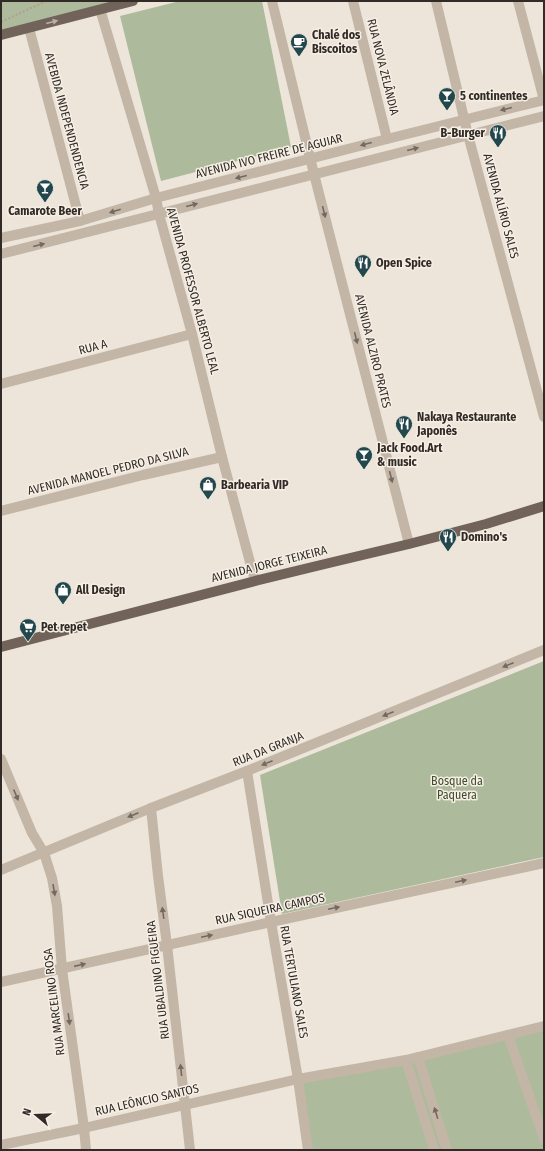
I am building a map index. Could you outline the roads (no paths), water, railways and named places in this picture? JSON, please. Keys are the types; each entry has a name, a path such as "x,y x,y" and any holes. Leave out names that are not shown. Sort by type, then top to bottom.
{"main road":[{"path":"1,35 133,1"},
{"name":"AVENIDA JORGE TEIXEIRA","path":"1,647 255,581 486,524 544,506"}],"street":[{"name":"AVENIDA ALZIRO PRATES","path":"272,1 314,174 408,544"},
{"name":"RUA NOVA ZELÂNDIA","path":"353,1 387,138"},
{"name":"AVENIDA ALÍRIO SALES","path":"436,1 468,135 544,416"},
{"path":"518,1 544,100"},
{"name":"AVENIDA PROFESSOR ALBERTO LEAL","path":"100,9 156,198 255,581"},
{"name":"AVEBIDA INDEPENDENDENCIA","path":"28,28 80,221"},
{"name":"AVENIDA IVO FREIRE DE AGUIAR","path":"1,237 80,221 156,198 311,159 387,138 544,100"},
{"path":"1,254 544,116"},
{"name":"RUA A","path":"1,384 192,334"},
{"name":"AVENIDA MANOEL PEDRO DA SILVA","path":"1,511 143,475 222,457"},
{"name":"RUA DA GRANJA","path":"1,870 151,808 247,772 544,650"},
{"name":"RUA MARCELINO ROSA","path":"1,759 32,833 44,853 52,878 57,906 62,969 86,1150"},
{"name":"RUA TERTULIANO SALES","path":"247,772 298,1079 308,1150"},
{"name":"RUA UBALDINO FIGUEIRA","path":"151,808 190,1150"},
{"name":"RUA SIQUEIRA CAMPOS","path":"1,982 544,863"},
{"name":"RUA LEÔNCIO SANTOS","path":"1,1145 84,1128 298,1079 406,1060 544,1026"},
{"path":"508,1035 544,1139"},
{"path":"418,1057 447,1150"},
{"path":"406,1060 434,1150"}],"place":[{"name":"Chalé dos Biscoitos","path":"299,57"},
{"name":"5 continentes","path":"447,111"},
{"name":"B-Burger","path":"498,148"},
{"name":"Camarote Beer","path":"45,203"},
{"name":"Open Spice","path":"363,278"},
{"name":"Nakaya Restaurante Japonês","path":"404,439"},
{"name":"Jack Food.Art & music","path":"364,470"},
{"name":"Barbearia VIP","path":"208,500"},
{"name":"Domino's","path":"448,552"},
{"name":"All Design","path":"63,605"},
{"name":"Pet repet","path":"28,642"}],"park label":[{"name":"Bosque da Paquera","path":"457,788"}]}
